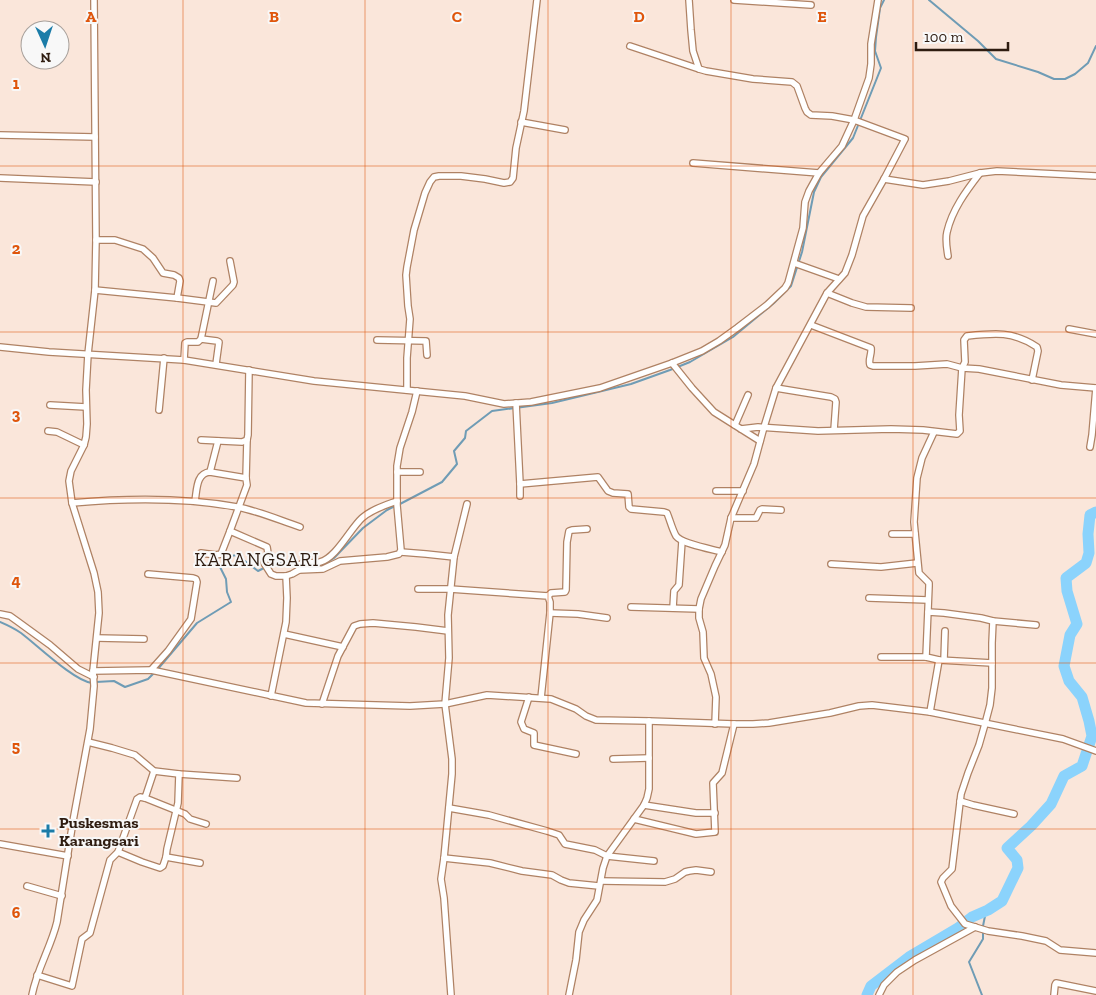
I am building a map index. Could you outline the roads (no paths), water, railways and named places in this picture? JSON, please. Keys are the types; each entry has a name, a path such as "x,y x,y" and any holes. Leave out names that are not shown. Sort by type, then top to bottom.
{"street":[{"path":"32,995 37,975 54,937 62,896 90,729 99,613 98,592 94,573 72,503 69,481 71,471 84,446 88,354 95,290 94,0"},
{"path":"407,390 410,319 406,275 414,230 425,193 434,177 439,176 461,176 504,183 510,182 522,122 537,0"},
{"path":"689,0 693,51 700,68"},
{"path":"734,0 811,6"},
{"path":"0,347 49,352 184,360 314,381 465,396 516,407 531,402 600,388 675,367 720,341 767,305 788,283 797,264 809,190 819,172 842,146 857,121 869,78 871,44 878,0"},
{"path":"630,46 706,71 753,79 792,82 797,86 805,108 811,115 832,116 857,121 904,139 863,216 845,272 827,293 776,388 754,464 731,518 725,545 701,599 699,618 704,658 711,674 716,697 715,724"},
{"path":"522,122 565,130"},
{"path":"0,135 95,138"},
{"path":"693,163 819,172"},
{"path":"884,179 923,185 949,182 980,173 997,171 1096,176"},
{"path":"948,256 946,234 959,202 980,173"},
{"path":"0,178 96,182"},
{"path":"96,240 118,241 143,249 153,258 164,273 179,278 177,298"},
{"path":"95,290 216,303 233,286 230,261"},
{"path":"797,264 840,279"},
{"path":"201,339 213,281"},
{"path":"827,293 842,300 866,307 911,308"},
{"path":"810,325 871,348 869,362 873,366 947,364 1061,385 1096,388 1090,447"},
{"path":"1069,329 1096,334"},
{"path":"741,429 764,427 818,431 891,429 957,434 960,431 962,368 965,362 964,340 967,336 1008,334 1038,348 1032,380"},
{"path":"184,360 185,343 198,342 201,339 219,342 216,364"},
{"path":"377,340 426,341 427,355"},
{"path":"159,410 164,358"},
{"path":"675,367 714,412 760,441"},
{"path":"201,553 216,556 223,552 247,485 249,370"},
{"path":"776,388 835,399 834,430"},
{"path":"401,552 397,503 397,472 400,448 417,391"},
{"path":"735,425 748,395"},
{"path":"50,406 86,407"},
{"path":"516,407 520,496"},
{"path":"48,431 57,432 84,446"},
{"path":"926,657 930,586 919,574 914,522 917,478 922,458 934,432"},
{"path":"201,440 242,442 247,440"},
{"path":"210,472 218,441"},
{"path":"195,501 200,477 205,472 246,478"},
{"path":"397,472 420,472"},
{"path":"520,484 598,478 608,491 628,494 630,509 667,513 677,537 682,541 722,552"},
{"path":"716,491 743,491"},
{"path":"72,503 147,498 195,501 238,507 300,527"},
{"path":"322,566 363,517 378,509 397,503"},
{"path":"451,995 444,898 440,879 444,858 452,774 446,704 449,658 448,615 454,557 467,504"},
{"path":"731,518 756,518 762,509 780,510"},
{"path":"418,589 450,589 548,596 552,593 565,592 569,531 587,529"},
{"path":"230,531 267,551 264,563 269,572 274,576 292,574 304,562 322,566 340,561 394,556 401,552 454,557"},
{"path":"892,534 915,534"},
{"path":"673,608 674,591 679,586 682,541"},
{"path":"831,564 881,567 917,564"},
{"path":"148,574 193,578 197,582 191,619 152,670"},
{"path":"271,696 286,622 286,576"},
{"path":"541,698 550,613 548,596"},
{"path":"869,598 928,600"},
{"path":"632,607 699,609"},
{"path":"928,612 1036,625"},
{"path":"550,613 607,618"},
{"path":"0,614 10,616 50,645 78,669 94,678 152,670 271,696 322,704 410,706 446,704 487,695 541,698 551,699 576,709 596,720 650,720 715,724 770,723 872,705 930,712 1063,739 1095,750"},
{"path":"994,621 992,688 986,724 960,801 952,869 941,882 951,906 964,922 988,931 1046,941 1060,950 1096,953"},
{"path":"322,704 338,656 354,626 373,623 416,626 448,631"},
{"path":"930,712 942,660 945,631"},
{"path":"284,634 343,647"},
{"path":"97,638 144,639"},
{"path":"881,657 926,657 942,660 992,663"},
{"path":"529,697 521,722 524,728 534,733 534,744 576,754"},
{"path":"569,995 579,932 584,920 597,900 607,856 644,805 647,798 649,789 650,720"},
{"path":"634,819 696,834 715,832 713,782 722,773 734,724"},
{"path":"88,742 135,755 154,771 237,778"},
{"path":"613,760 649,758"},
{"path":"146,798 154,771"},
{"path":"118,852 160,868 163,866 176,810 179,774"},
{"path":"37,975 72,986 82,939 90,933 110,860 118,852 137,799 140,797 146,798 185,814 190,819 206,824"},
{"path":"960,801 1014,814"},
{"path":"644,805 696,813 715,813"},
{"path":"449,808 484,814 547,831 560,836 564,843 595,850 607,856 654,861"},
{"path":"0,844 68,856"},
{"path":"166,857 200,863"},
{"path":"444,858 490,863 522,872 552,875 569,883 665,882 675,879 688,871 711,872"},
{"path":"27,886 62,896"},
{"path":"879,995 884,985 897,972 915,960 976,927"},
{"path":"1054,995 1056,983 1096,991"}],"waterway":[{"path":"400,504 442,482 457,464 454,451 465,438 466,431 492,411 552,403 631,384 690,362 733,337 774,303 791,286 802,252 814,192 821,177 853,138 881,68 875,51 880,8 884,0"},
{"path":"929,0 978,41 996,59 1054,79 1065,79 1075,74 1088,63 1096,46"},
{"path":"320,567 334,558 363,528 395,506"},
{"path":"867,995 871,986 909,957 958,928 972,917 1002,901 1018,868 1017,860 1007,848 1051,804 1064,776 1082,766 1092,736 1082,697 1069,681 1064,666 1070,635 1077,624 1067,591 1066,578 1086,563 1089,553 1090,515 1096,512"},
{"path":"157,670 197,623 231,602 227,592 226,579 220,567 231,556 237,555 258,571 264,568"},
{"path":"268,566 275,563 298,565"},
{"path":"0,622 21,633 76,676 92,683"},
{"path":"96,682 114,681 125,687 148,679 154,673"},
{"path":"982,995 969,962 983,939 986,911"}],"place":[{"name":"Puskesmas Karangsari","path":"48,831"}],"district":[{"name":"KARANGSARI","path":"257,559"}]}
